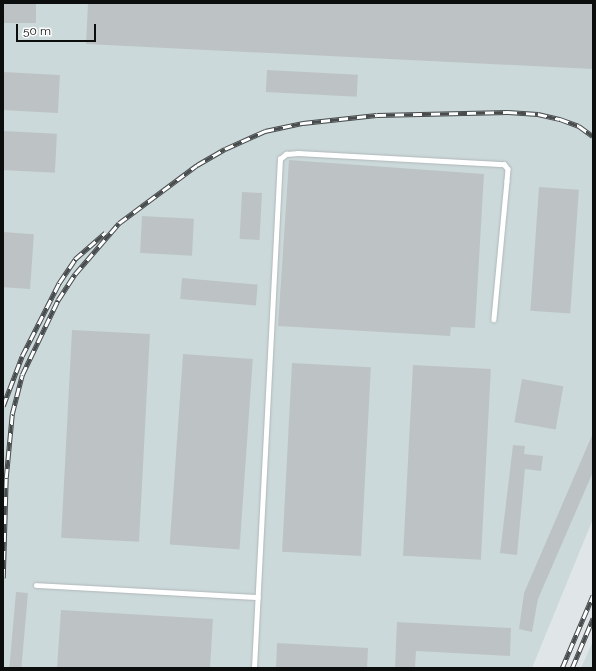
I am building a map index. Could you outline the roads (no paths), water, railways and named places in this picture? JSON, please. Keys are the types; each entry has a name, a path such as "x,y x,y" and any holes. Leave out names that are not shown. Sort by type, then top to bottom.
{"lane":[{"path":"254,668 280,159 286,154 298,152 504,164 508,169 494,320"},
{"path":"36,586 258,597"}],"railway":[{"path":"3,578 6,478 12,414 22,375 58,300 75,274 119,223 197,165 225,149 265,131 303,123 377,115 508,112 538,114 560,119 579,126 593,136"},
{"path":"3,406 22,356 59,283 75,259 105,233"},
{"path":"562,668 593,595"},
{"path":"572,668 593,618"}]}
